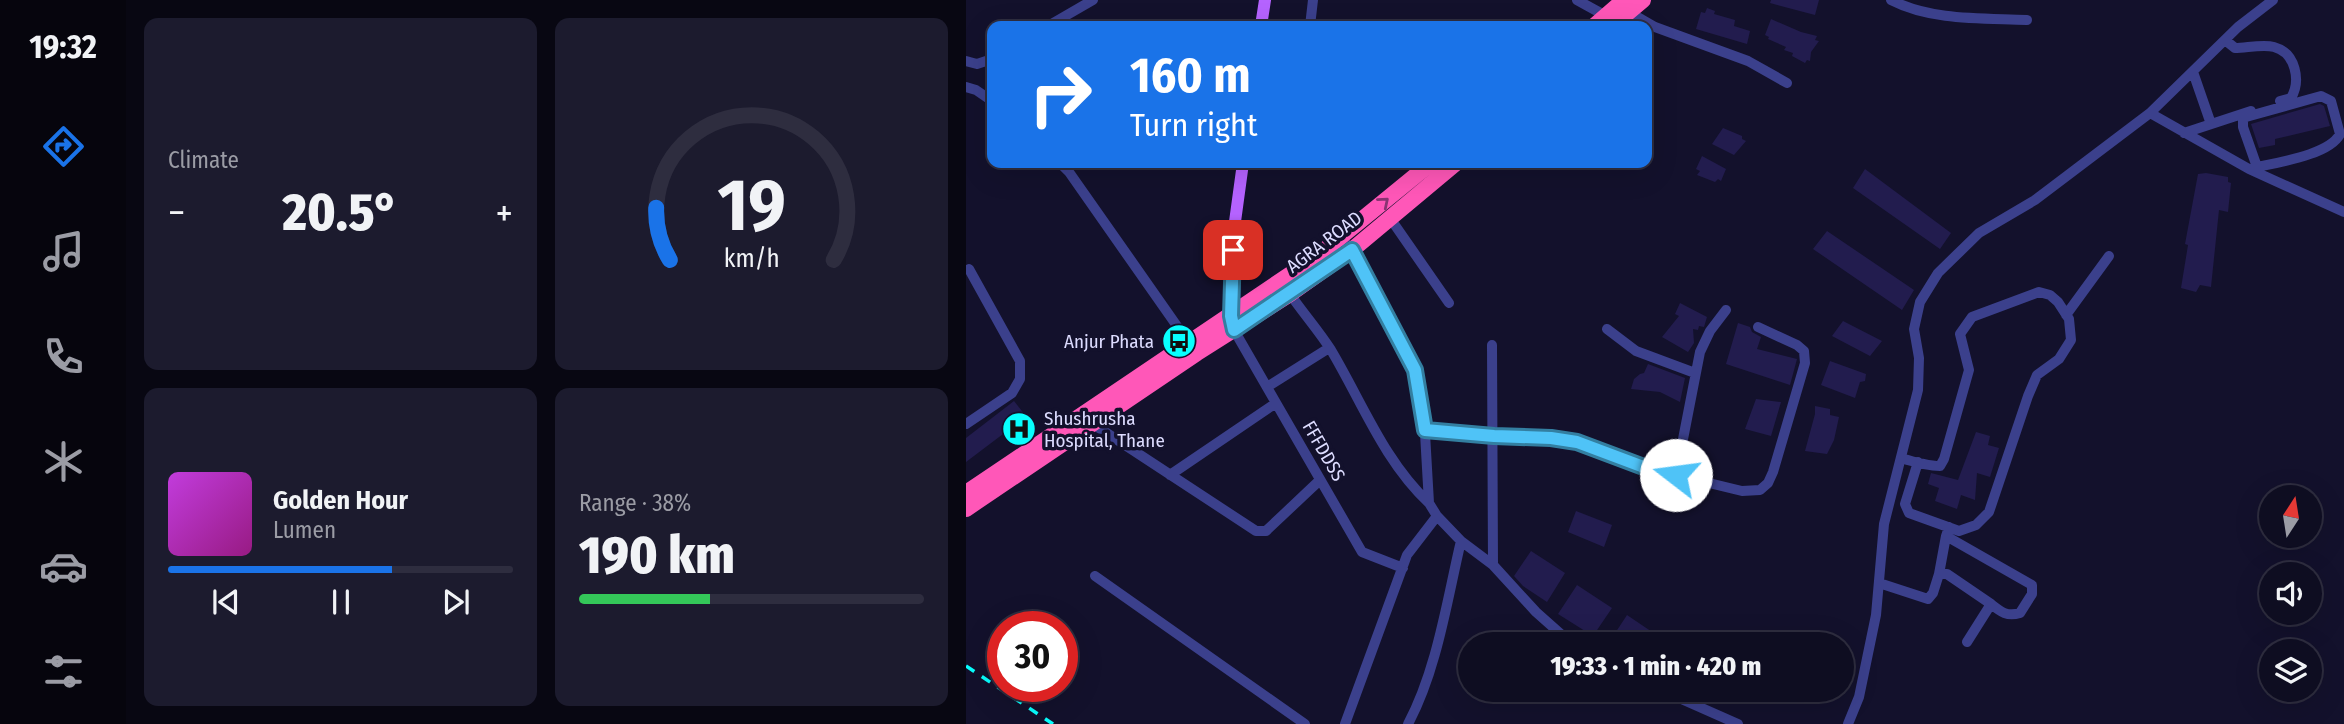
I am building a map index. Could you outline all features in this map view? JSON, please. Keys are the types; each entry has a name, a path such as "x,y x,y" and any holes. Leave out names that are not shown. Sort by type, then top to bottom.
{"highway":[{"path":"1607,21 1627,6 1643,0"},
{"name":"AGRA ROAD","path":"1233,323 1290,294 1347,244 1426,168"},
{"name":"AGRA ROAD","path":"1233,323 1347,244 1390,218 1450,168"},
{"path":"966,493 1233,323"},
{"path":"966,509 1093,424 1193,349"}],"main road":[{"path":"1262,21 1265,0"},
{"path":"1233,323 1234,229 1242,168"}],"street":[{"path":"1057,21 1093,0"},
{"path":"1311,21 1313,0"},
{"path":"1577,0 1602,21"},
{"path":"1891,0 1941,15 2027,20"},
{"path":"1848,724 1859,697 1876,615 1884,524 1918,390 1919,358 1914,329 1920,302 1938,273 1979,233 2035,200 2150,113 2225,40 2273,0"},
{"path":"1627,6 1647,21"},
{"path":"1652,25 1748,61 1787,83"},
{"path":"2184,133 2291,98 2296,89 2297,73 2283,52 2274,47 2235,48 2225,40"},
{"path":"966,61 977,64 987,60"},
{"path":"2193,72 2211,124"},
{"path":"966,87 987,98"},
{"path":"2321,96 2331,101 2340,134 2329,147 2253,168 2243,127 2246,117 2321,96"},
{"path":"2150,113 2184,133 2344,212"},
{"path":"1065,168 1193,349"},
{"path":"1390,218 1450,303"},
{"path":"1347,244 1415,370 1425,430 1429,503"},
{"path":"2066,315 2109,256"},
{"path":"966,424 1012,393 1020,379 1020,361 969,269"},
{"path":"1901,458 1940,466 1944,459 1969,370 1960,334 1972,317 2039,292 2050,295 2068,319 2071,340 2059,359 2037,375 1989,512 1976,525 1959,531 1947,531"},
{"path":"1290,294 1329,348 1394,464 1411,487 1429,503 1437,516 1461,541 1493,565 1536,612 1558,632"},
{"path":"1676,475 1700,352 1710,331 1726,310"},
{"name":"FFFDDSS","path":"1233,323 1362,552 1403,568"},
{"path":"1425,430 1577,442 1641,466 1742,491 1760,490 1768,483 1773,472 1805,363 1804,351 1797,345 1758,327"},
{"path":"1607,329 1636,351 1695,373"},
{"path":"1492,345 1493,565"},
{"path":"1267,387 1329,348"},
{"path":"1170,475 1276,403"},
{"path":"1093,424 1256,531 1266,531 1321,480"},
{"path":"1918,463 1905,504 1909,513 1947,531 2032,585 2032,594 2020,613 2004,614 1947,574 1938,574"},
{"path":"1345,724 1407,555 1437,516"},
{"path":"1879,583 1928,599 1933,593 1947,531"},
{"path":"1408,724 1417,709 1432,663 1461,541"},
{"path":"1095,576 1305,724"},
{"path":"1966,642 1991,604"},
{"path":"1688,702 1738,724"}],"building":[{"path":"1771,0 1819,0 1815,15 1770,3"},
{"path":"1707,8 1715,11 1714,14 1735,20 1734,26 1750,31 1747,44 1696,29 1701,12 1705,13"},
{"path":"1771,19 1817,36 1815,40 1819,41 1811,52 1810,61 1805,63 1792,56 1793,53 1784,50 1786,47 1768,39 1765,35"},
{"path":"2320,104 2324,106 2330,126 2275,139 2275,145 2259,148 2251,124"},
{"path":"1723,128 1742,136 1746,141 1734,155 1712,144"},
{"path":"1702,156 1726,169 1721,181 1718,179 1715,182 1697,175 1700,171 1696,169"},
{"path":"1865,169 1951,233 1940,249 1853,188"},
{"path":"2198,174 2228,177 2228,182 2231,183 2228,212 2219,210 2211,287 2200,285 2196,292 2181,288 2188,245 2185,244"},
{"path":"1827,231 1914,290 1902,310 1813,249"},
{"path":"1680,303 1707,317 1704,327 1693,329 1694,343 1688,352 1662,337 1679,316 1675,314"},
{"path":"1843,321 1882,341 1870,356 1832,336"},
{"path":"1738,323 1750,327 1752,332 1761,337 1757,349 1797,359 1790,385 1726,364"},
{"path":"1830,361 1866,374 1865,381 1860,382 1855,398 1821,385"},
{"path":"1648,364 1685,378 1680,402 1660,392 1631,389 1634,379 1644,373"},
{"path":"1756,399 1781,402 1771,436 1745,429"},
{"path":"1014,401 1036,429 1021,441 1011,428 966,462 966,438"},
{"path":"1815,406 1830,409 1830,415 1839,417 1834,440 1827,454 1805,451"},
{"path":"1976,432 1990,436 1988,445 1999,448 1990,477 1977,473 1975,500 1961,495 1957,509 1935,501 1939,488 1928,484 1931,473 1958,480"},
{"path":"1576,511 1612,525 1604,547 1568,532"},
{"path":"1531,551 1565,573 1547,602 1523,586 1514,576"},
{"path":"1577,585 1612,608 1596,632 1587,632 1558,614"},
{"path":"1627,615 1652,632 1616,632"}],"railway":[{"path":"966,666 1053,724"}],"place":[{"name":"Anjur Phata","path":"1179,341"},
{"name":"Shushrusha Hospital, Thane","path":"1019,429"}],"route":[{"path":"1233,250 1231,316 1234,330 1352,250 1415,370 1425,430 1577,442 1641,466 1676,475"}]}
